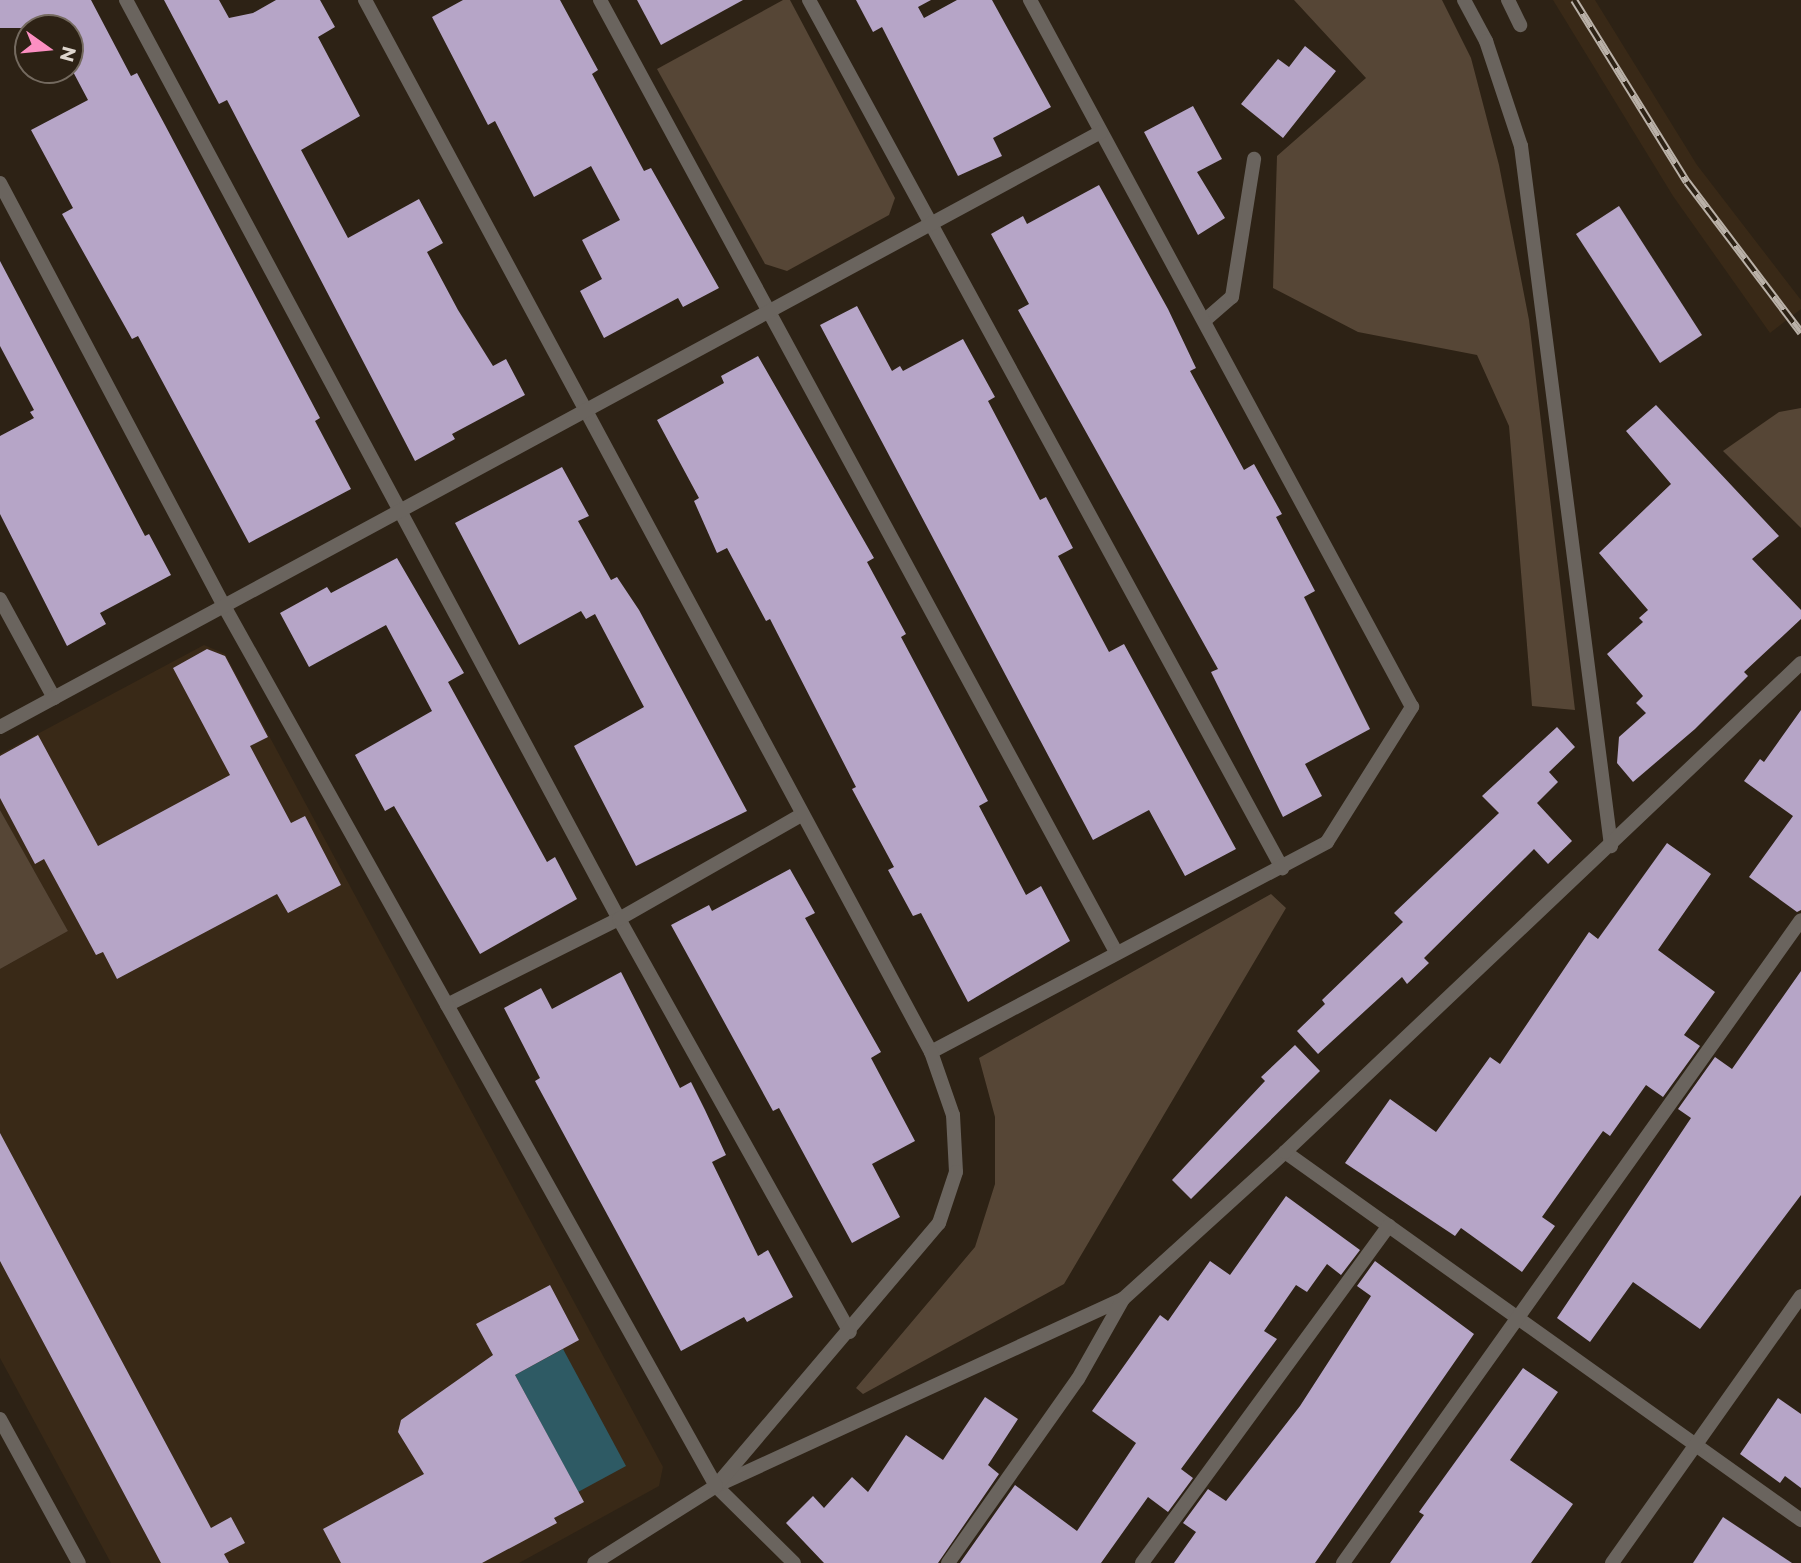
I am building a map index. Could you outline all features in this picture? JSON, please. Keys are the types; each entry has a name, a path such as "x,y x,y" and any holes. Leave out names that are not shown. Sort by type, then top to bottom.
{"street":[{"path":"126,0 402,510 619,919 850,1332"},
{"path":"365,0 588,410 801,816 930,1052 953,1115 956,1172 939,1223 850,1332 716,1486"},
{"path":"600,0 1116,952"},
{"path":"809,0 1282,868"},
{"path":"930,1052 1327,842 1412,707 1030,0"},
{"path":"1464,0 1486,41 1521,146 1611,846"},
{"path":"1508,0 1520,25"},
{"path":"0,727 1101,132"},
{"path":"1204,321 1232,297 1254,159"},
{"path":"0,183 224,606 716,1486 794,1563"},
{"path":"0,599 54,698"},
{"path":"594,1563 716,1486 1124,1299 1611,846 1801,663"},
{"path":"447,1005 619,919 801,816"},
{"path":"1343,1563 1801,920"},
{"path":"1285,1152 1801,1520"},
{"path":"1142,1563 1389,1226"},
{"path":"1612,1563 1801,1296"},
{"path":"948,1563 1079,1379 1124,1299"},
{"path":"0,1419 79,1563"}],"shaded area":[{"path":"783,0 790,0 895,198 889,215 787,271 765,264 657,69"},
{"path":"1294,0 1442,0 1471,58 1499,165 1529,320 1575,710 1532,706 1509,426 1477,355 1358,332 1273,288 1277,156 1366,78"},
{"path":"1553,0 1595,0 1697,165 1801,300 1801,309 1770,333 1673,196"},
{"path":"1801,408 1801,528 1723,451 1779,412"},
{"path":"204,645 225,654 663,1467 659,1486 519,1563 111,1563 0,1358 0,969 68,931 0,810 0,754"},
{"path":"0,810 68,931 0,969"},
{"path":"1271,894 1286,908 1064,1284 863,1394 856,1388 975,1247 995,1184 995,1117 979,1058"}],"water":[{"path":"563,1349 626,1466 578,1492 515,1375"}],"building":[{"path":"0,0 91,0 131,76 137,73 165,125 320,418 315,421 351,489 249,543 138,336 132,339 62,214 73,208 31,130 88,100 80,84 84,84 84,14 14,14 14,28 0,28"},
{"path":"164,0 219,0 229,18 253,13 276,0 320,0 335,27 318,37 360,116 301,150 348,238 419,199 443,243 427,252 458,310 493,366 506,359 525,395 452,434 455,439 415,461 227,100 219,104"},
{"path":"463,0 560,0 598,70 592,74 644,171 651,168 719,288 683,307 678,298 604,338 580,291 602,279 582,240 620,220 591,166 534,197 495,121 488,125 432,17"},
{"path":"637,0 743,0 661,45"},
{"path":"856,0 931,0 918,7 924,18 957,0 992,0 1051,107 993,138 1002,156 958,176 882,27 873,32"},
{"path":"1305,46 1336,71 1283,138 1241,104 1278,59 1289,67"},
{"path":"1193,106 1222,159 1197,172 1225,218 1198,235 1144,132"},
{"path":"1099,185 1168,309 1196,368 1190,371 1244,470 1254,464 1282,514 1276,517 1315,591 1304,597 1370,729 1305,764 1322,796 1283,817 1211,672 1218,669 1018,310 1029,304 991,234 1023,216 1027,224"},
{"path":"1619,206 1702,335 1660,363 1576,234"},
{"path":"0,261 145,536 149,534 171,575 100,613 106,624 67,646 0,514 0,436 34,418 30,412 34,410 0,346"},
{"path":"857,306 892,371 900,366 903,371 963,339 995,397 988,401 1040,500 1046,497 1073,548 1058,556 1109,652 1124,644 1236,849 1185,876 1149,810 1093,840 820,325"},
{"path":"758,356 874,558 867,562 906,634 901,637 988,801 979,806 1026,895 1041,886 1070,941 968,1002 921,913 913,916 888,870 894,867 852,789 856,787 770,619 766,621 727,548 717,553 694,501 699,498 657,420 724,383 721,376"},
{"path":"1656,405 1779,536 1752,559 1801,610 1801,619 1744,672 1748,676 1695,729 1633,782 1617,763 1619,737 1646,713 1636,703 1643,696 1607,654 1643,622 1639,618 1648,610 1599,553 1671,484 1626,431"},
{"path":"562,467 589,516 578,521 611,580 617,577 639,610 747,811 636,866 574,746 644,707 595,614 586,619 581,611 519,645 455,523"},
{"path":"397,558 464,673 448,682 547,862 555,857 577,899 480,954 394,806 385,811 355,755 432,711 386,625 309,667 280,613 327,587 331,593"},
{"path":"207,649 225,656 268,737 250,746 291,823 305,816 341,885 288,913 277,894 117,979 103,952 96,955 44,859 35,864 0,798 0,756 38,735 98,846 230,775 173,668"},
{"path":"1801,710 1801,910 1797,912 1749,877 1793,816 1744,781 1760,759 1764,762"},
{"path":"1557,727 1575,747 1549,772 1558,782 1537,803 1572,841 1548,864 1534,849 1424,958 1429,963 1407,984 1402,977 1318,1054 1297,1031 1325,1004 1322,1000 1403,922 1394,913 1499,813 1482,796"},
{"path":"1667,843 1711,874 1658,950 1715,992 1684,1035 1700,1046 1663,1097 1646,1085 1610,1136 1603,1131 1542,1217 1555,1226 1522,1272 1461,1228 1455,1236 1345,1163 1390,1099 1436,1132 1490,1057 1500,1064 1589,932 1598,939"},
{"path":"790,869 815,913 805,918 881,1052 871,1058 915,1141 872,1164 900,1217 852,1243 779,1108 773,1111 671,925 709,905 712,911"},
{"path":"1801,971 1801,1195 1700,1329 1633,1282 1590,1342 1557,1318 1691,1118 1678,1109 1715,1057 1732,1069"},
{"path":"621,972 680,1088 691,1082 705,1110 726,1155 712,1162 758,1256 768,1250 793,1297 747,1322 744,1317 681,1351 535,1081 540,1078 504,1008 541,988 552,1009"},
{"path":"1295,1045 1320,1071 1191,1199 1172,1180 1265,1081 1261,1077"},
{"path":"0,1133 211,1528 231,1517 245,1543 224,1554 229,1563 161,1563 0,1261"},
{"path":"1286,1196 1360,1250 1341,1275 1327,1264 1307,1292 1296,1285 1264,1331 1277,1339 1181,1469 1193,1478 1168,1512 1148,1497 1101,1563 960,1563 1015,1485 1077,1531 1136,1443 1092,1411 1160,1315 1168,1321 1210,1261 1230,1275"},
{"path":"1375,1261 1474,1334 1315,1563 1174,1563 1196,1532 1183,1523 1208,1489 1226,1501 1300,1406 1371,1296 1357,1286"},
{"path":"550,1285 579,1340 515,1375 584,1502 554,1518 557,1523 482,1563 341,1563 323,1529 424,1474 398,1432 401,1420 493,1355 476,1324"},
{"path":"1523,1368 1558,1392 1510,1460 1573,1504 1531,1563 1390,1563 1424,1515 1419,1512"},
{"path":"985,1397 1018,1419 988,1465 999,1474 938,1563 824,1563 786,1523 813,1496 824,1508 852,1477 868,1492 906,1435 943,1460"},
{"path":"1778,1398 1801,1414 1801,1488 1785,1476 1780,1483 1740,1454"},
{"path":"1723,1517 1792,1563 1693,1563"}],"railway":[{"path":"1574,0 1687,182 1801,333"}]}
